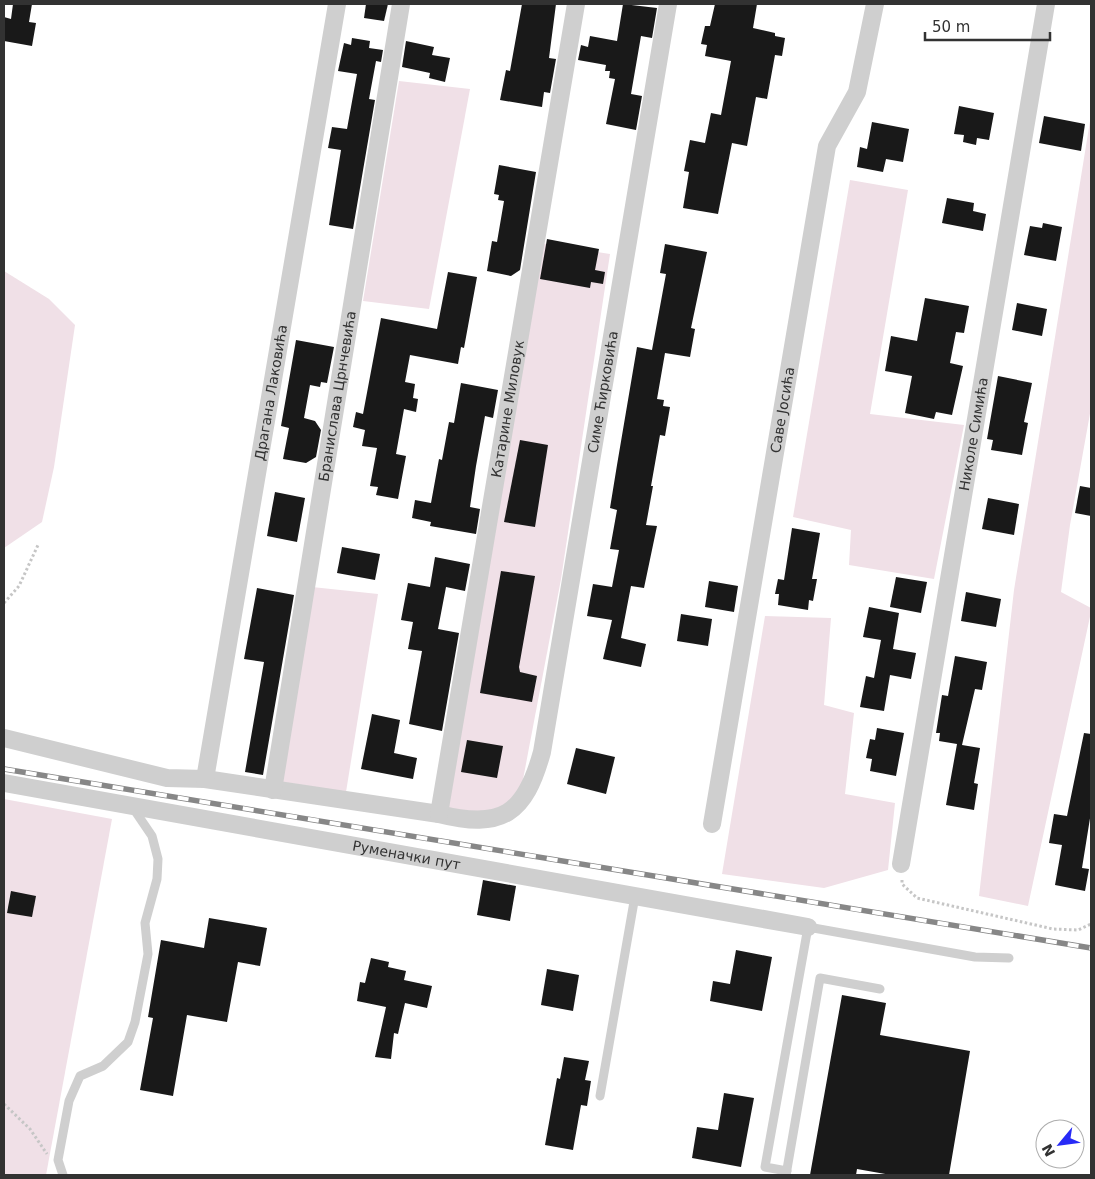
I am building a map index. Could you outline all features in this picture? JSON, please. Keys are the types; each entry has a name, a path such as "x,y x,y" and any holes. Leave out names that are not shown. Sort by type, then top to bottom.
{"street":[{"name":"Драгана Лаковића","path":"205,779 337,4"},
{"name":"Бранислава Црнчевића","path":"273,790 401,4"},
{"name":"Катарине Миловук","path":"439,814 576,4"},
{"name":"Симе Ћирковића","path":"4,738 167,778 205,779 439,814 465,820 479,820 508,814 517,807 534,779 542,752 668,4"},
{"name":"Саве Јосића","path":"712,824 827,146 857,92 875,4"},
{"name":"Николе Симића","path":"901,864 1046,4"},
{"name":"Руменачки пут","path":"4,783 808,927"}],"lane":[{"path":"63,1175 58,1160 69,1101 80,1076 103,1066 128,1042 135,1022 148,954 145,923 157,879 158,859 152,836 131,806"},
{"path":"600,1096 635,896"},
{"path":"880,989 820,978 786,1173 765,1167 808,927 974,957 1009,958"}],"path":[{"path":"4,603 19,586 38,545"},
{"path":"901,864 902,884 917,898 1053,929 1078,930 1091,924"},
{"path":"4,1104 30,1130 51,1160"}],"shaded area":[{"path":"399,81 470,89 429,309 363,301"},
{"path":"1091,115 1091,408 1070,525 1061,592 1091,608 1091,612 1028,906 979,896 1014,590"},
{"path":"850,180 908,190 870,414 964,425 934,579 849,565 851,530 793,517"},
{"path":"540,243 610,254 561,579 521,790 514,800 478,817 447,807"},
{"path":"4,271 49,299 75,325 54,467 42,522 4,548"},
{"path":"312,587 378,594 346,792 282,782"},
{"path":"765,616 831,618 824,705 854,713 845,794 895,803 888,870 824,888 722,874"},
{"path":"4,799 112,819 46,1175 4,1175"}],"building":[{"path":"13,4 32,4 29,22 36,23 32,46 4,41 4,17 11,19"},
{"path":"366,4 388,4 384,21 364,18"},
{"path":"522,4 556,4 549,58 556,59 550,93 544,92 542,107 500,100 506,70 510,71"},
{"path":"623,4 657,8 652,38 641,36 631,94 642,96 636,130 606,124 615,79 609,78 610,71 605,71 606,65 578,60 581,45 588,47 590,36 617,41"},
{"path":"715,4 757,4 753,28 775,33 775,36 785,38 782,56 775,55 767,99 756,97 747,146 732,143 718,214 683,208 689,172 684,171 690,140 705,143 711,113 721,115 731,61 705,56 707,45 701,44 705,26 710,26"},
{"path":"352,38 370,41 369,48 383,50 381,62 376,61 369,99 375,100 353,229 329,225 341,150 328,148 332,127 347,129 357,74 338,71 344,43 351,45"},
{"path":"406,41 434,47 432,55 450,58 445,82 429,78 430,73 402,67"},
{"path":"959,106 994,113 989,140 977,138 976,145 963,142 964,135 954,134"},
{"path":"1044,116 1085,124 1081,151 1039,143"},
{"path":"872,122 909,129 903,162 886,159 883,172 857,167 860,147 867,149"},
{"path":"499,165 536,172 520,270 511,276 487,271 492,241 497,242 504,201 498,200 499,195 494,194"},
{"path":"947,198 974,203 973,211 986,214 983,231 942,223"},
{"path":"1043,223 1062,227 1056,261 1024,255 1030,226 1042,228"},
{"path":"547,239 599,249 595,270 605,272 603,284 591,282 590,288 540,279"},
{"path":"665,244 707,252 691,328 695,329 690,357 665,353 657,399 664,400 663,406 670,407 665,436 660,435 646,525 657,526 644,588 631,586 621,638 646,644 641,667 603,659 612,620 587,616 593,584 612,587 619,550 610,549 617,510 610,508 637,347 652,350 666,274 660,273"},
{"path":"448,272 477,277 464,348 461,347 458,364 410,355 405,382 415,384 413,398 418,399 416,412 404,409 396,454 406,456 398,499 376,495 378,487 370,486 377,448 362,446 365,430 353,427 356,412 363,414 381,318 437,329"},
{"path":"925,298 969,306 964,333 956,332 950,363 963,366 952,415 936,412 934,419 905,413 912,376 885,371 891,336 917,341"},
{"path":"1017,303 1047,309 1042,336 1012,330"},
{"path":"296,340 334,347 327,383 321,382 320,387 310,385 304,418 315,421 321,430 316,457 306,463 283,459 289,428 281,426"},
{"path":"998,376 1032,383 1024,422 1028,423 1022,455 991,450 993,440 987,439"},
{"path":"461,383 498,390 493,418 485,416 476,466 470,507 480,509 476,534 430,526 431,522 412,518 415,500 431,503 439,459 442,460 449,422 454,423"},
{"path":"520,440 548,445 535,527 504,522"},
{"path":"1080,486 1091,488 1091,516 1075,513"},
{"path":"275,492 305,498 297,542 267,536"},
{"path":"988,498 1019,504 1014,535 982,529"},
{"path":"792,528 820,533 812,579 817,579 813,601 809,600 808,610 778,605 779,594 775,594 778,579 784,580"},
{"path":"342,547 380,554 375,580 337,573"},
{"path":"435,557 470,564 465,591 446,587 438,629 459,633 442,731 409,724 422,651 408,649 413,622 401,620 408,583 430,587"},
{"path":"501,571 535,576 519,667 520,672 537,676 532,702 480,693"},
{"path":"896,577 927,582 921,613 890,607"},
{"path":"709,581 738,586 734,612 705,607"},
{"path":"257,588 294,595 263,775 245,772 264,662 244,659"},
{"path":"966,592 1001,599 996,627 961,621"},
{"path":"869,607 899,613 893,649 916,653 911,679 890,675 884,711 860,707 866,676 874,678 881,640 863,637"},
{"path":"681,614 712,619 708,646 677,641"},
{"path":"955,656 987,662 982,690 975,689 962,745 980,748 974,783 978,784 974,810 946,805 957,744 939,741 940,733 936,733 942,695 948,696"},
{"path":"372,714 400,720 394,753 417,758 413,779 361,769"},
{"path":"877,728 904,733 896,776 870,771 872,759 866,758 870,739 875,740"},
{"path":"1084,733 1091,734 1091,812 1082,868 1089,869 1085,891 1055,885 1062,845 1049,843 1054,814 1067,816"},
{"path":"467,740 503,746 497,778 461,772"},
{"path":"576,748 615,757 606,794 567,784"},
{"path":"483,880 516,886 510,921 477,915"},
{"path":"11,891 36,896 32,917 7,913"},
{"path":"209,918 267,928 260,966 238,962 227,1022 187,1015 173,1096 140,1090 153,1018 148,1017 161,940 204,948"},
{"path":"736,950 772,957 762,1011 710,1001 713,981 730,984"},
{"path":"371,958 389,962 388,967 406,971 404,980 432,986 427,1008 405,1003 398,1034 394,1033 391,1059 375,1057 386,1007 357,1001 360,982 365,983"},
{"path":"547,969 579,975 573,1011 541,1005"},
{"path":"842,995 886,1003 880,1035 970,1051 949,1175 891,1175 857,1169 856,1175 810,1175"},
{"path":"564,1057 589,1061 585,1080 591,1081 587,1106 581,1105 573,1150 545,1145 557,1078 560,1079"},
{"path":"724,1093 754,1098 741,1167 692,1158 697,1127 718,1130"}],"railway":[{"path":"4,769 1091,948"}]}
